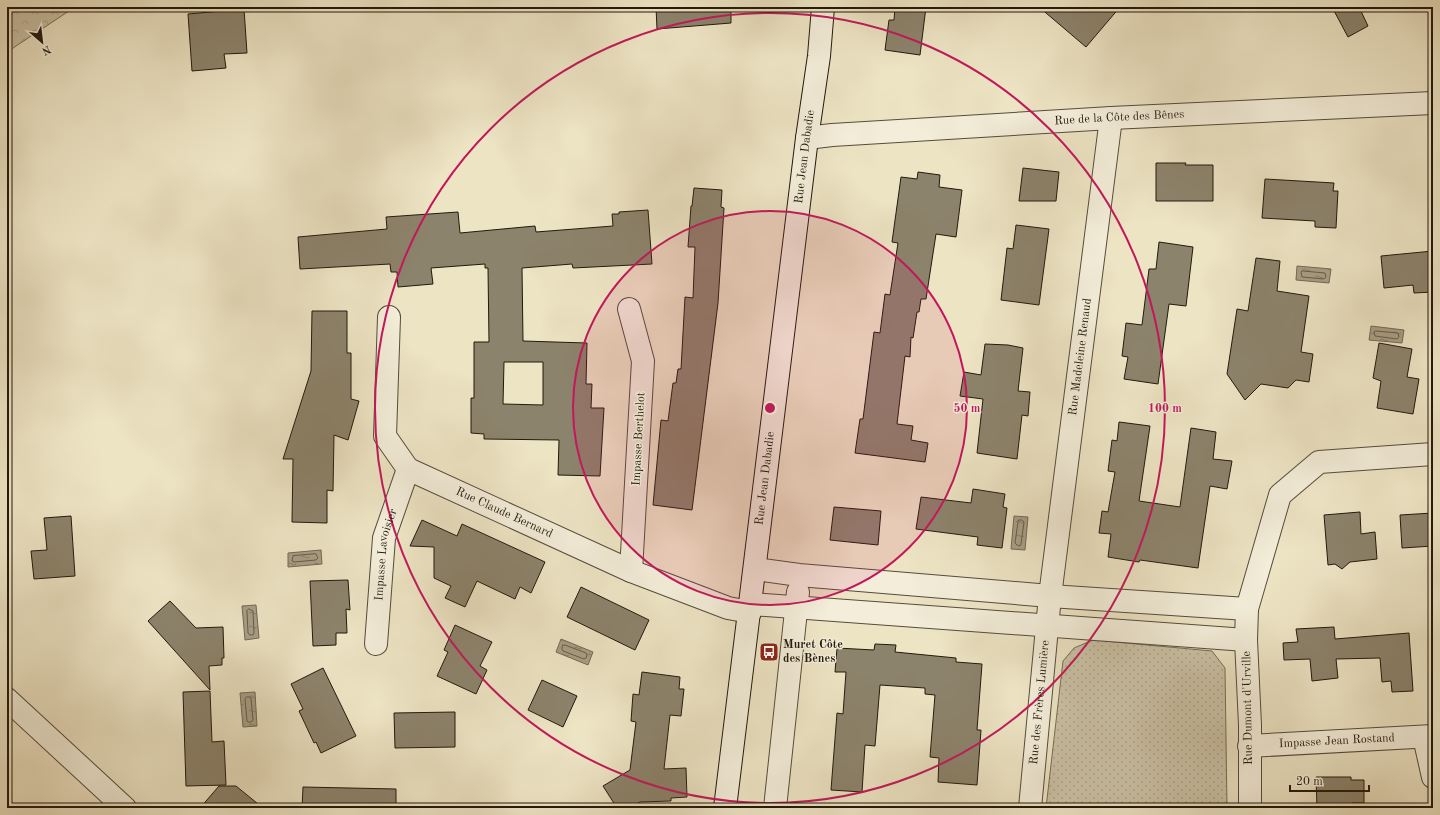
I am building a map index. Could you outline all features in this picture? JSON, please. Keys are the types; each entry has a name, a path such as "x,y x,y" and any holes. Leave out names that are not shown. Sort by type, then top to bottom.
{"street":[{"name":"Rue Jean Dabadie","path":"726,808 807,138 819,56 823,7"},
{"name":"Rue de la Côte des Bênes","path":"807,138 832,135 1112,118 1433,103"},
{"name":"Rue Madeleine Renaud","path":"1050,596 1112,118"},
{"name":"Impasse Berthelot","path":"629,308 643,360 631,571"},
{"path":"389,317 385,436 408,469"},
{"name":"Rue Dumont d'Urville","path":"1250,808 1250,725 1246,609 1280,495 1319,462 1433,454"},
{"name":"Rue Claude Bernard","path":"408,469 631,571 728,608 798,606 1246,640"},
{"name":"Impasse Lavoisier","path":"376,644 384,538 408,469"},
{"path":"755,569 799,575 1050,596 1246,609"},
{"path":"775,808 798,606 799,575"},
{"name":"Rue des Frères Lumière","path":"1030,808 1050,596"},
{"path":"7,699 126,808"},
{"name":"Impasse Jean Rostand","path":"1249,746 1428,736 1433,777"}],"green space":[{"path":"7,7 75,7 7,52"},
{"path":"1093,640 1212,651 1225,668 1227,808 1046,808 1063,661 1074,648"}],"water":[{"path":"1297,266 1331,269 1329,283 1296,280"},
{"path":"1371,326 1404,330 1402,343 1369,340"},
{"path":"1014,516 1028,517 1025,550 1011,549"},
{"path":"321,550 322,564 288,567 288,553"},
{"path":"256,605 259,638 245,640 242,606"},
{"path":"561,639 593,652 588,665 556,652"},
{"path":"255,692 257,726 243,727 240,693"}],"building":[{"path":"656,7 731,7 731,23 657,29"},
{"path":"895,7 926,7 920,55 885,50 889,20 894,20"},
{"path":"1039,7 1120,7 1086,47"},
{"path":"1332,7 1359,7 1368,26 1348,37"},
{"path":"244,9 247,53 224,54 226,68 192,71 188,14"},
{"path":"1156,163 1213,165 1213,201 1156,201"},
{"path":"1023,168 1059,172 1056,201 1019,201"},
{"path":"918,172 940,175 939,187 962,190 956,237 936,234 926,299 921,299 919,312 917,312 913,338 911,337 910,357 905,356 897,424 913,426 911,440 928,443 925,462 855,453 860,419 863,419 874,332 880,333 885,294 890,295 898,243 892,242 901,177 917,179"},
{"path":"1265,179 1334,183 1333,191 1338,191 1336,228 1315,227 1315,221 1262,218"},
{"path":"694,188 722,190 721,207 724,208 718,303 692,510 653,505 661,420 668,421 673,383 676,383 678,369 681,369 685,297 693,298 695,247 688,247"},
{"path":"648,210 652,264 573,268 572,264 522,268 523,341 587,343 586,384 592,384 591,408 604,408 600,476 558,475 559,440 484,439 484,434 471,433 471,398 474,398 474,342 489,342 488,268 485,268 485,264 431,268 433,284 398,287 397,272 391,272 390,264 300,269 298,237 387,229 386,217 458,212 460,233 535,226 536,232 613,226 612,214 619,214 619,212","holes":["504,362 543,362 543,405 503,404"]},
{"path":"1016,225 1049,229 1039,305 1001,300 1007,248 1013,249"},
{"path":"1159,242 1193,247 1186,306 1169,304 1158,384 1124,379 1128,357 1122,356 1126,323 1142,325 1149,269 1156,269"},
{"path":"1433,251 1433,292 1414,293 1413,285 1384,288 1381,256"},
{"path":"1256,258 1280,261 1277,291 1309,296 1301,352 1313,354 1309,382 1296,380 1288,388 1261,384 1245,400 1227,374 1237,309 1248,311"},
{"path":"312,311 347,311 347,353 351,353 351,399 359,401 348,440 334,435 333,491 327,490 327,523 292,522 293,459 283,459 311,371"},
{"path":"1379,343 1412,349 1407,377 1419,379 1413,414 1377,408 1381,381 1373,378"},
{"path":"985,344 1008,345 1023,348 1018,391 1030,392 1028,416 1022,415 1017,459 977,453 983,399 960,396 964,372 981,375"},
{"path":"1119,422 1150,426 1139,501 1180,507 1191,428 1216,432 1213,459 1232,461 1227,489 1210,486 1198,568 1140,560 1139,562 1108,557 1111,534 1099,533 1102,511 1108,512 1115,472 1108,471 1112,440 1117,441"},
{"path":"973,489 1005,494 1003,507 1007,508 1002,548 977,545 978,537 916,529 921,497 971,503"},
{"path":"834,507 881,511 878,545 830,540"},
{"path":"1360,512 1361,534 1375,532 1377,559 1350,562 1342,569 1335,564 1328,565 1324,515"},
{"path":"1433,513 1433,546 1402,548 1400,515"},
{"path":"71,516 75,576 34,579 31,551 47,550 44,518"},
{"path":"422,520 457,536 462,524 545,562 531,593 520,587 515,599 477,581 465,607 445,598 451,586 434,578 434,547 410,546"},
{"path":"348,580 350,610 346,609 347,633 336,633 336,645 313,646 310,581"},
{"path":"581,587 649,620 635,650 567,617"},
{"path":"170,601 196,628 223,627 224,658 222,658 222,665 209,666 210,690 148,621"},
{"path":"455,625 492,642 480,666 487,670 476,694 437,676 448,652 444,650"},
{"path":"1334,627 1335,639 1409,633 1413,691 1392,692 1391,681 1382,682 1380,658 1336,659 1338,678 1312,681 1310,659 1284,660 1283,643 1298,642 1296,629"},
{"path":"875,644 896,645 895,652 956,658 956,662 982,664 977,730 981,730 977,785 938,782 939,758 930,757 935,695 925,694 925,688 880,685 875,746 865,745 862,792 831,790 837,713 843,714 846,672 835,672 837,648 874,650"},
{"path":"323,668 356,736 321,753 316,742 314,743 299,711 303,709 291,684"},
{"path":"642,672 680,677 679,689 684,689 681,716 670,715 664,769 686,768 687,797 671,798 671,801 640,802 629,808 617,808 603,786 630,770 636,722 631,721 633,694 639,695"},
{"path":"542,680 577,696 563,727 528,710"},
{"path":"210,691 212,742 224,741 226,785 186,786 183,692"},
{"path":"455,712 455,747 395,748 394,713"},
{"path":"1316,777 1351,777 1351,780 1364,780 1364,803 1352,803 1352,808 1317,808"},
{"path":"219,786 236,786 263,808 200,808"},
{"path":"303,787 396,789 396,808 302,808"}],"place":[{"name":"Muret Côte des Bènes","path":"769,652"}]}
